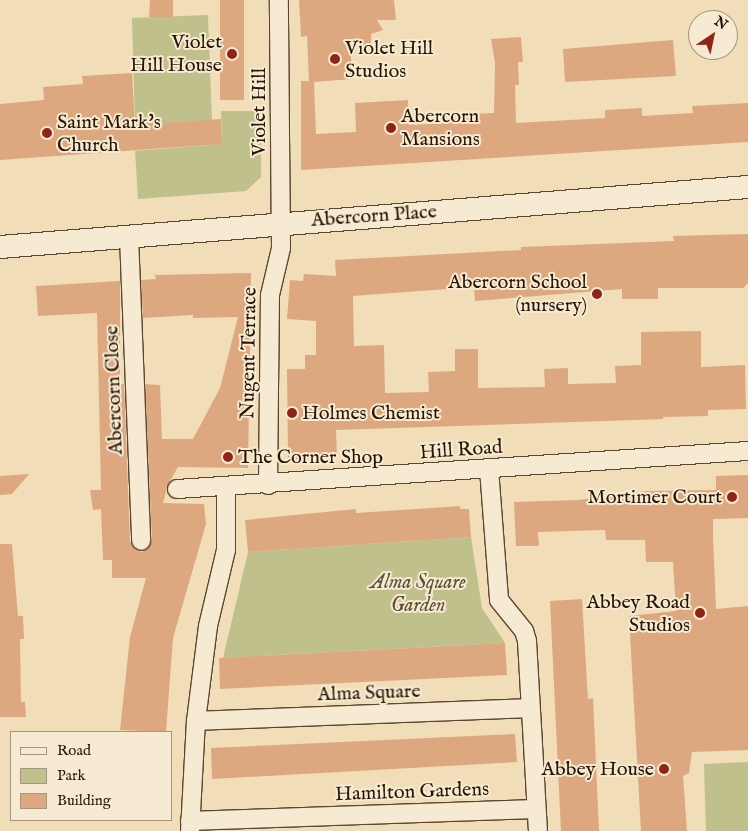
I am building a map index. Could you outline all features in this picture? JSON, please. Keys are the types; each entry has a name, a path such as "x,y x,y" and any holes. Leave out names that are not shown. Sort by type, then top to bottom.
{"street":[{"name":"Violet Hill","path":"279,0 281,223"},
{"name":"Abercorn Place","path":"0,247 748,187"},
{"name":"Nugent Terrace","path":"268,485 270,295 281,248 281,223"},
{"name":"Abercorn Close","path":"129,237 141,541"},
{"name":"Hill Road","path":"177,489 226,488 748,451"},
{"path":"489,469 497,591 499,600 524,630 527,641 534,809 538,831"},
{"path":"196,721 208,626 226,550 226,488"},
{"name":"Alma Square","path":"196,721 530,708"},
{"name":"Hamilton Gardens","path":"196,721 190,826 534,809"}],"green space":[{"path":"208,15 212,120 135,125 132,18"},
{"path":"221,111 261,111 261,177 246,191 138,199 135,151 222,144"},
{"name":"Alma Square Garden","path":"471,537 482,608 505,643 223,658 248,552"},
{"path":"748,762 748,831 706,831 704,764"}],"building":[{"path":"150,0 173,0 173,17 149,17"},
{"name":"Violet Hill House","path":"220,0 244,0 244,100 220,100"},
{"path":"299,0 394,0 396,20 377,20 383,30 371,34 371,47 350,48 353,79 314,82 316,134 356,132 355,103 408,100 409,125 447,123 447,119 468,118 468,114 494,113 495,63 491,39 521,37 523,62 518,62 519,85 515,85 516,123 605,118 605,110 642,108 642,116 693,113 692,106 748,103 748,142 301,170 301,81 309,81 307,36 301,37"},
{"path":"673,40 676,76 565,82 563,49"},
{"path":"132,73 135,125 221,119 222,144 0,160 0,104 44,100 43,87 83,84 82,76"},
{"path":"748,234 748,283 743,288 658,288 658,299 622,299 622,289 475,301 474,287 353,296 354,346 384,345 385,393 429,392 428,372 455,371 455,349 478,349 478,388 545,387 544,369 568,368 568,384 616,383 615,366 641,365 641,332 701,331 701,367 745,365 746,409 708,410 708,416 663,417 663,419 336,430 337,458 288,460 287,369 305,369 305,355 316,355 316,321 287,319 290,280 303,281 304,274 336,276 335,260 521,250 521,247 674,241 673,236"},
{"path":"251,273 248,468 178,467 168,484 163,503 204,504 206,524 173,638 166,731 120,730 130,637 146,578 112,578 112,560 103,560 101,509 93,510 90,490 101,490 97,313 38,316 36,286 120,281 120,384 124,384 130,541 136,550 142,552 150,546 152,541 145,384 160,385 162,439 193,439 220,388 238,317 193,318 193,315 143,318 141,280 156,279 155,275"},
{"path":"29,474 12,494 0,495 0,476"},
{"path":"748,475 748,518 713,519 713,536 716,609 748,606 748,750 692,752 689,773 683,776 687,831 641,831 629,616 676,611 673,562 646,562 645,540 606,540 605,530 538,532 539,546 516,546 514,502 578,500 647,491 716,490 716,476"},
{"path":"460,506 460,509 469,509 471,537 248,552 245,520 356,509 356,513"},
{"path":"0,544 12,544 18,616 23,616 24,639 20,639 21,702 25,702 26,717 0,717"},
{"path":"582,599 588,699 593,698 599,831 561,831 550,601"},
{"path":"505,643 507,675 220,689 219,658"},
{"path":"515,734 517,762 212,779 211,748"}],"place":[{"name":"Violet Hill House","path":"232,54"},
{"name":"Violet Hill Studios","path":"335,59"},
{"name":"Abercorn Mansions","path":"391,128"},
{"name":"Saint Mark's Church","path":"47,133"},
{"name":"Abercorn School (nursery)","path":"597,294"},
{"name":"Holmes Chemist","path":"292,413"},
{"name":"The Corner Shop","path":"228,457"},
{"name":"Mortimer Court","path":"732,497"},
{"name":"Abbey Road Studios","path":"700,613"},
{"name":"Abbey House","path":"664,769"}]}
